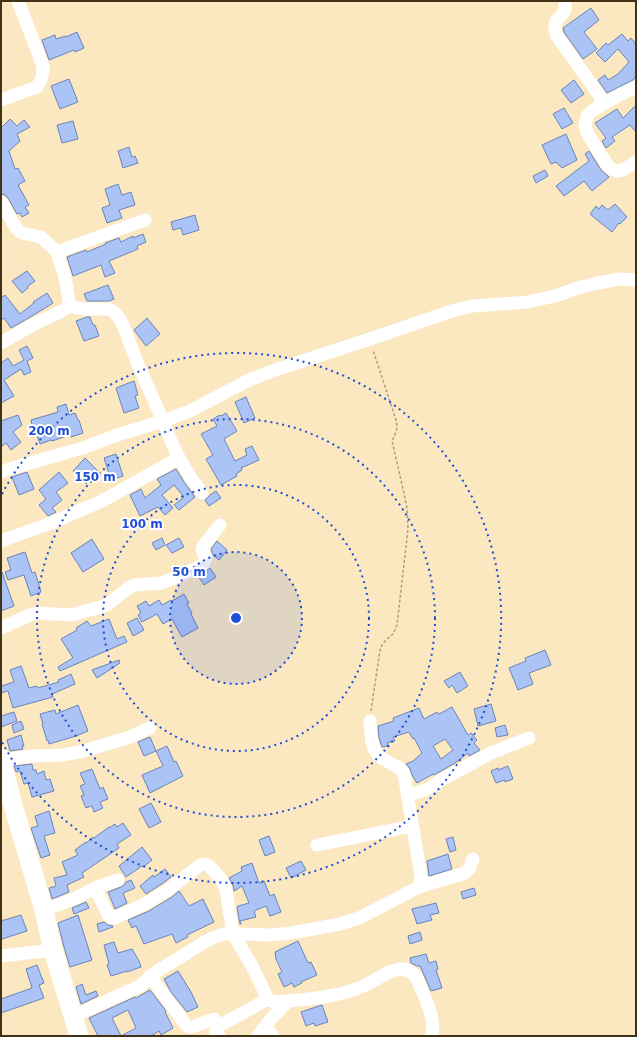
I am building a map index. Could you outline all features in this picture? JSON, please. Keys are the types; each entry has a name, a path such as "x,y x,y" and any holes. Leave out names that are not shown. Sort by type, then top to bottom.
{"highway":[{"path":"1,759 6,804 44,910 53,950 79,1036"}],"street":[{"path":"1,100 37,87 43,75 43,66 18,1"},
{"path":"564,1 566,6 565,11 556,21 554,28 557,36 601,98 600,106"},
{"path":"636,87 592,111 587,116 585,127 608,166 613,170 623,170 636,162"},
{"path":"1,202 16,228 22,233 41,237 57,252 65,277 69,301 65,310 36,323 1,343"},
{"path":"57,252 145,220"},
{"path":"1,472 83,448 114,436 164,421 190,411 249,380 275,370 461,309 473,306 528,302 555,296 598,283 619,279 636,280"},
{"path":"68,306 84,309 108,309 114,312 120,319 179,458 202,493"},
{"path":"1,541 51,524 102,501 179,458"},
{"path":"1,628 30,615 39,613 71,615 101,607 108,604 134,585 162,583 199,568 206,558 202,549 220,525"},
{"path":"370,721 372,740 375,750 379,756 403,771 421,876 419,887"},
{"path":"1,759 84,751 150,728"},
{"path":"408,796 430,788 441,780 491,753 528,738"},
{"path":"317,845 412,826"},
{"path":"74,1016 140,986 156,972 208,940 223,934 270,935 340,924 359,918 419,887 465,873 469,869 473,859"},
{"path":"95,888 109,916 114,918 145,904 168,890 200,865 205,864 209,866 221,879 226,889 233,934 251,964 268,999 276,1002 312,999 342,993 362,987 400,969 406,969 416,976 430,1011 433,1028 432,1036"},
{"path":"44,910 74,899 95,888 118,880"},
{"path":"1,956 53,950"},
{"path":"150,976 186,1025 192,1027 214,1019"},
{"path":"219,1036 216,1032 219,1026 268,999"},
{"path":"265,1034 288,1001"}],"path":[{"path":"370,340 396,420 396,432 392,441 404,489 408,529 397,625 393,634 386,640 380,650 370,721"}],"building":[{"path":"591,8 599,20 584,32 597,49 583,59 564,32 563,28"},
{"path":"77,32 84,48 75,52 74,50 49,60 42,40 55,35 56,39 66,37"},
{"path":"622,34 628,41 631,38 636,44 636,76 633,80 607,93 598,80 605,75 608,80 618,74 629,62 618,49 605,62 596,53 606,43 608,45"},
{"path":"69,79 78,102 60,109 51,86"},
{"path":"574,80 584,94 571,103 561,90"},
{"path":"636,105 636,132 630,125 612,137 615,141 606,148 602,141 606,138 595,123 617,109 623,118"},
{"path":"564,108 573,123 562,129 553,114"},
{"path":"10,119 17,126 24,120 30,127 17,134 20,141 9,151 15,169 18,168 25,181 18,185 29,205 25,207 29,213 22,217 20,213 17,214 8,198 1,194 1,128"},
{"path":"73,121 78,139 62,143 57,125"},
{"path":"566,134 577,160 562,168 556,162 551,164 542,145"},
{"path":"129,147 132,157 135,156 138,163 123,168 118,151"},
{"path":"589,151 601,170 609,177 592,191 584,181 564,196 556,186 589,161 585,154"},
{"path":"545,170 548,176 536,183 533,176"},
{"path":"118,184 122,195 131,192 135,205 119,210 122,218 107,223 102,208 110,205 105,189"},
{"path":"615,204 627,217 620,224 619,223 612,232 590,214 596,206 599,209 602,205 608,210"},
{"path":"195,215 199,230 183,235 181,228 173,230 171,222"},
{"path":"143,234 146,242 137,246 138,249 109,261 115,273 105,277 101,265 73,276 67,257 86,250 87,252 119,238 121,242 133,236 133,238"},
{"path":"27,271 35,281 22,293 12,281"},
{"path":"108,285 114,299 109,301 87,301 84,294"},
{"path":"47,293 53,303 32,316 11,328 4,318 1,320 1,298 5,295 20,314 34,303 33,302"},
{"path":"90,317 99,336 84,341 76,321"},
{"path":"147,318 160,334 146,346 134,330"},
{"path":"27,346 33,358 27,361 31,372 24,375 21,369 4,380 14,396 1,403 1,363 8,358 13,366 24,360 19,350"},
{"path":"134,381 138,395 135,396 139,408 124,413 116,388"},
{"path":"246,397 255,418 244,423 235,402"},
{"path":"66,404 69,415 75,413 83,433 71,437 70,435 40,444 35,429 33,429 31,420 58,412 57,407"},
{"path":"226,413 237,431 224,439 235,461 247,455 245,449 252,446 259,460 241,468 242,470 236,474 237,476 221,485 206,459 213,455 201,434 217,426 213,419"},
{"path":"18,415 22,425 13,432 21,442 11,450 6,443 1,447 1,421"},
{"path":"116,454 123,476 111,480 104,458"},
{"path":"85,458 98,471 86,484 73,471"},
{"path":"176,469 195,497 179,510 174,505 184,497 174,485 162,495 173,508 165,515 158,507 140,516 130,495 141,489 145,498 161,485 157,479"},
{"path":"27,472 34,489 19,495 12,477"},
{"path":"59,472 68,483 56,492 62,500 52,508 56,512 48,516 39,505 46,499 39,490"},
{"path":"216,491 221,498 209,506 205,500"},
{"path":"162,538 165,545 156,550 152,543"},
{"path":"179,538 184,547 172,553 166,545"},
{"path":"92,539 104,559 83,572 71,553"},
{"path":"217,541 227,550 219,560 213,555 211,549"},
{"path":"25,552 32,573 35,572 41,592 31,596 24,575 8,580 5,572 11,570 7,558"},
{"path":"210,568 216,577 204,585 198,576"},
{"path":"1,572 14,606 1,611"},
{"path":"184,594 198,628 182,637 172,619 163,624 157,614 142,622 138,615 141,613 137,606 146,601 149,606 159,600 162,605"},
{"path":"137,618 144,630 133,636 127,623"},
{"path":"109,619 117,639 124,636 127,642 60,671 58,667 73,658 61,639 77,630 76,628 87,621 91,626"},
{"path":"545,650 551,665 529,673 533,684 518,690 509,668 526,661 525,658"},
{"path":"119,660 120,663 97,678 92,670"},
{"path":"21,666 29,688 37,686 38,688 59,682 58,680 71,674 75,684 52,694 53,697 13,708 8,691 1,693 1,686 14,682 10,670"},
{"path":"460,672 468,686 457,693 452,685 449,688 444,681"},
{"path":"491,704 496,721 478,726 474,709"},
{"path":"78,705 88,731 49,744 40,714 55,710 56,714"},
{"path":"452,707 468,735 471,733 477,740 474,743 480,750 469,756 468,753 455,763 417,783 406,764 413,761 422,753 414,738 413,739 409,732 393,737 395,741 387,743 388,746 382,747 379,738 378,726 394,721 393,718 419,708 424,719 437,712 439,714","holes":["445,739 453,750 441,759 433,746"]},
{"path":"14,712 17,721 1,727 1,716"},
{"path":"21,721 24,729 14,733 12,725"},
{"path":"505,725 508,735 497,737 495,728"},
{"path":"21,735 24,746 22,746 23,749 10,751 7,740"},
{"path":"150,737 156,751 144,756 138,742"},
{"path":"167,746 174,762 176,761 183,776 150,793 142,775 163,766 156,751"},
{"path":"32,764 33,770 36,770 37,774 44,771 46,780 50,779 54,791 32,797 28,783 24,784 20,771 16,772 14,766"},
{"path":"508,766 513,779 496,783 491,771"},
{"path":"92,769 100,789 103,787 108,799 100,802 103,808 94,812 92,806 86,808 81,796 84,795 80,786 85,784 80,773"},
{"path":"151,803 161,822 149,828 139,809"},
{"path":"49,811 55,833 44,836 50,855 41,858 31,828 38,826 35,816"},
{"path":"123,823 131,835 117,844 119,848 82,873 84,877 67,885 69,892 52,899 49,888 56,886 54,878 67,875 62,862 78,855 75,850 93,837 94,838 115,824 117,827"},
{"path":"269,836 275,852 265,856 259,840"},
{"path":"453,837 456,850 450,852 446,839"},
{"path":"142,847 152,860 126,877 119,866"},
{"path":"448,854 452,869 429,876 427,861"},
{"path":"301,861 306,870 291,878 286,868"},
{"path":"252,863 259,883 264,881 270,896 274,894 281,912 270,916 266,906 254,911 256,917 240,921 240,924 237,907 249,903 242,886 234,891 233,885 229,878 242,871 241,867"},
{"path":"165,869 171,877 146,894 140,886 153,875 154,877"},
{"path":"131,880 135,888 123,893 127,903 115,909 108,892 121,887 126,882"},
{"path":"474,888 476,895 463,899 461,892"},
{"path":"179,891 189,906 203,899 214,922 187,935 188,937 176,943 172,934 144,944 136,926 132,928 128,920 149,911"},
{"path":"86,902 89,908 74,914 72,908"},
{"path":"436,903 439,913 430,915 432,920 417,924 412,909"},
{"path":"21,915 27,931 2,939 1,921"},
{"path":"78,915 92,960 70,967 58,923"},
{"path":"104,922 113,927 99,932 97,924"},
{"path":"420,932 422,940 410,944 408,936"},
{"path":"298,941 308,963 311,962 317,975 294,987 292,983 284,987 278,974 282,972 276,959 275,952"},
{"path":"114,942 118,953 132,949 141,967 111,976 107,965 109,964 104,945"},
{"path":"426,954 429,963 436,961 438,969 436,970 442,988 431,991 420,966 411,963 410,958"},
{"path":"37,965 44,983 39,985 44,998 1,1013 1,999 32,988 26,969"},
{"path":"178,971 198,1007 187,1012 171,992 164,979"},
{"path":"82,984 86,995 96,991 98,996 81,1004 76,987"},
{"path":"150,990 166,1011 165,1012 173,1028 161,1035 159,1031 151,1036 121,1036 98,1036 89,1018 135,997 136,998","holes":["128,1010 136,1028 121,1036 112,1018"]},
{"path":"322,1005 328,1022 315,1026 314,1023 306,1026 301,1012"}]}
